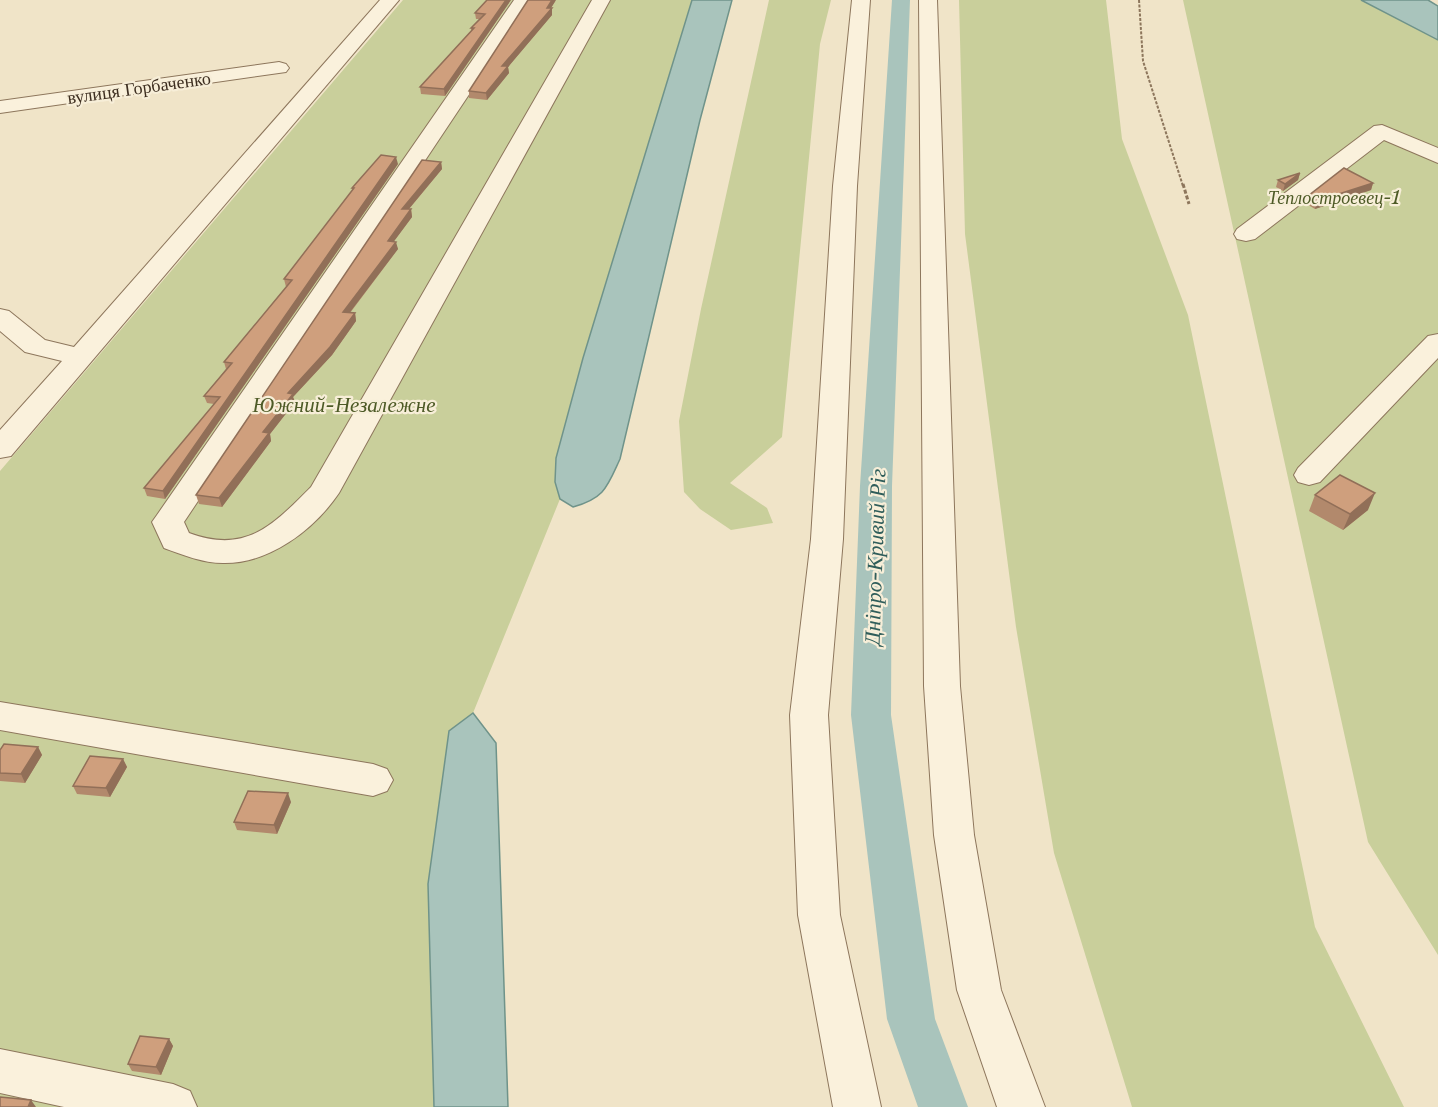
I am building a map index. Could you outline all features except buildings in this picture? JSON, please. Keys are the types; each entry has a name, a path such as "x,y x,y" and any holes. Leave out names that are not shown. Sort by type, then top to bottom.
{"street":[{"path":"0,449 390,0"},
{"path":"523,0 168,522 176,540 196,549 226,553 255,548 280,536 323,494 601,0"},
{"path":"857,1107 819,915 809,714 827,539 845,186 861,0"},
{"path":"928,0 942,686 954,835 979,990 1021,1107"},
{"name":"вулиця Горбаченко","path":"0,107 279,68"},
{"path":"1246,234 1382,130 1438,156"},
{"path":"0,317 35,346 80,357"},
{"path":"1309,475 1438,342"},
{"path":"0,716 373,780"},
{"path":"0,1071 173,1107"}],"path":[{"path":"1139,0 1143,61 1189,204"}],"green space":[{"name":"Южний-Незалежне","path":"403,0 692,0 583,358 556,458 555,482 560,499 473,713 449,731 428,884 434,1107 0,1107 0,471"},
{"path":"769,0 831,0 820,44 782,437 730,483 767,508 773,523 731,530 700,509 684,492 679,421 701,309"},
{"path":"959,0 1106,0 1122,139 1188,315 1315,927 1404,1107 1132,1107 1054,853 1016,627 965,234"},
{"name":"Теплостроевец-1","path":"1183,0 1361,0 1438,40 1438,955 1368,842"}],"water":[{"path":"692,0 732,0 700,120 620,459 604,490 592,500 573,507 560,499 555,482 556,458 583,358"},
{"path":"1361,0 1428,0 1438,6 1438,40"},
{"path":"473,713 496,743 508,1107 434,1107 428,884 449,731"}],"waterway":[{"name":"Дніпро-Кривий Ріг","path":"901,0 876,486 871,715 911,1019 943,1107"}]}
